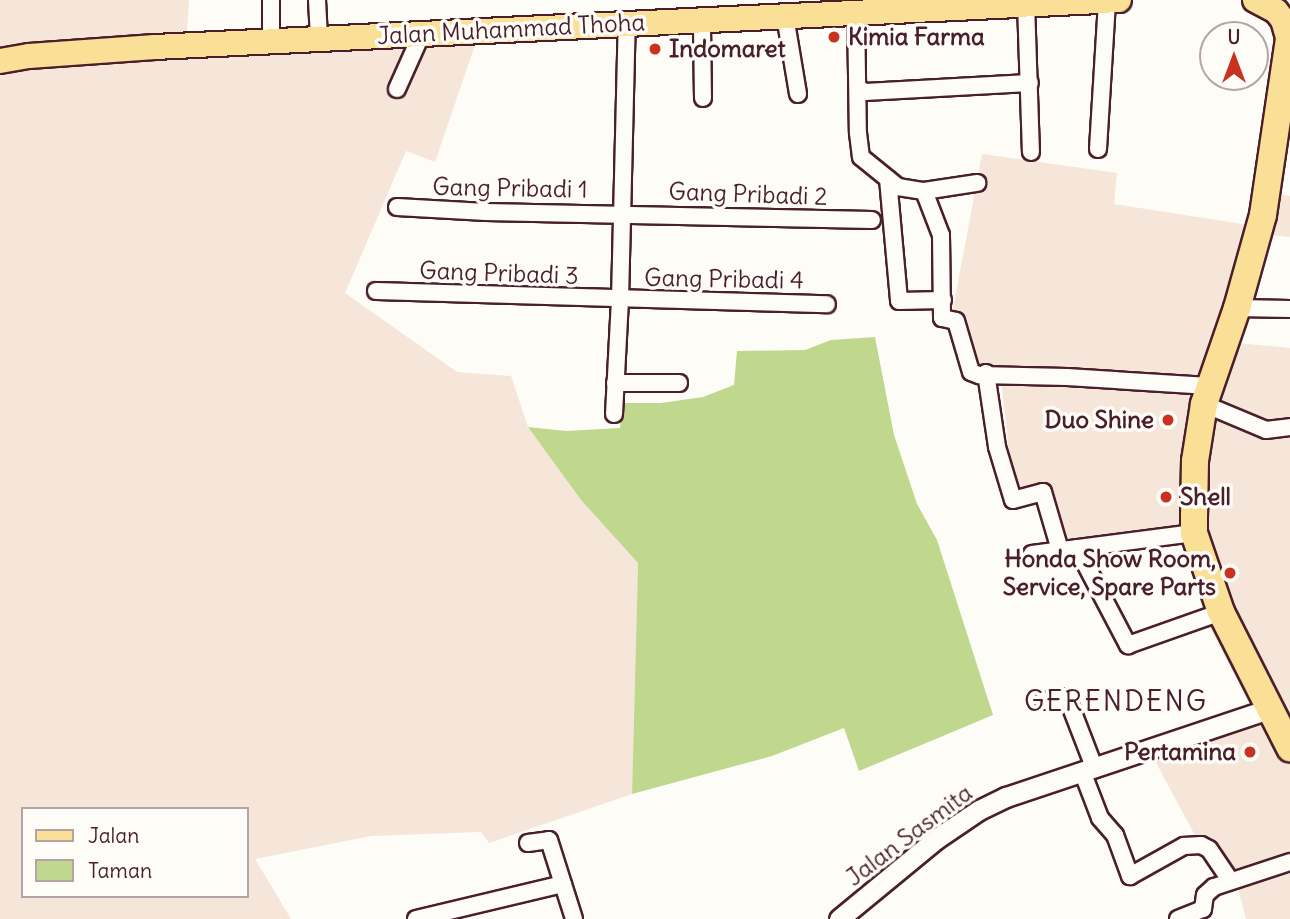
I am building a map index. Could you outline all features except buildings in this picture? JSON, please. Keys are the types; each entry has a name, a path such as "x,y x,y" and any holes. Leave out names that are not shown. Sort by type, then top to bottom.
{"highway":[{"path":"1289,35 1283,139 1237,308 1207,395 1195,461 1194,533 1221,612 1280,707 1290,748"}],"main road":[{"name":"Jalan Muhammad Thoha","path":"0,61 29,56 422,33 785,16 895,5 1119,0"},
{"path":"1255,0 1276,11 1289,35"},
{"name":"Jalan Muhammad Thoha","path":"0,52 29,56"}],"street":[{"path":"271,0 271,42"},
{"path":"317,0 319,39"},
{"path":"1098,149 1107,1"},
{"path":"1026,3 1031,152"},
{"path":"845,8 859,88 858,133 861,157 898,187 924,191 977,184"},
{"path":"785,16 798,94"},
{"path":"691,20 692,24 702,27 703,98"},
{"path":"614,414 620,300 627,22"},
{"path":"397,89 422,33"},
{"path":"859,88 864,92 1030,83"},
{"path":"888,178 899,301 943,300"},
{"path":"924,191 941,235 942,318 956,321 971,372 1207,395 1266,430 1290,428"},
{"name":"Gang Pribadi 1","path":"397,207 486,212 622,213"},
{"name":"Gang Pribadi 2","path":"622,213 872,220"},
{"name":"Gang Pribadi 3","path":"376,291 620,300"},
{"name":"Gang Pribadi 4","path":"620,300 827,304"},
{"path":"1237,308 1290,309"},
{"path":"986,373 997,447 1013,499 1043,492 1060,550"},
{"path":"615,383 679,383"},
{"path":"1032,554 1194,533"},
{"path":"1077,548 1128,645 1221,612"},
{"path":"1044,701 1067,697 1100,818 1115,835 1130,876 1184,846 1201,845 1209,849 1229,880"},
{"name":"Jalan Sasmita","path":"839,919 936,839 979,810 1006,797 1280,707"},
{"path":"528,843 549,840 574,919"},
{"path":"1178,919 1203,909 1205,895 1229,880 1290,862"},
{"path":"416,919 563,884"}],"shaded area":[{"path":"0,0 189,0 185,57 476,42 435,162 406,151 345,293 457,372 511,376 528,427 581,500 638,563 632,794 489,843 481,832 371,836 255,859 291,919 0,919"},
{"path":"982,154 1117,173 1114,204 1249,225 1255,191 1290,196 1290,237 1269,235 1237,343 1290,348 1290,919 1246,919 1236,881 1223,888 1152,755 1255,714 1209,626 1183,533 1061,549 1048,490 1014,497 1001,378 967,376 951,320"}],"green space":[{"path":"875,337 894,435 917,504 937,540 993,715 859,771 844,728 772,756 632,794 638,563 581,500 528,427 566,431 620,428 622,403 661,403 703,397 734,385 737,351 805,350 831,340"}],"place":[{"name":"Kimia Farma","path":"834,37"},
{"name":"Indomaret","path":"655,49"},
{"name":"Duo Shine","path":"1168,420"},
{"name":"Shell","path":"1166,497"},
{"name":"Honda Show Room, Service, Spare Parts","path":"1230,573"},
{"name":"Pertamina","path":"1250,752"}],"district":[{"name":"GERENDENG","path":"1116,701"}]}
